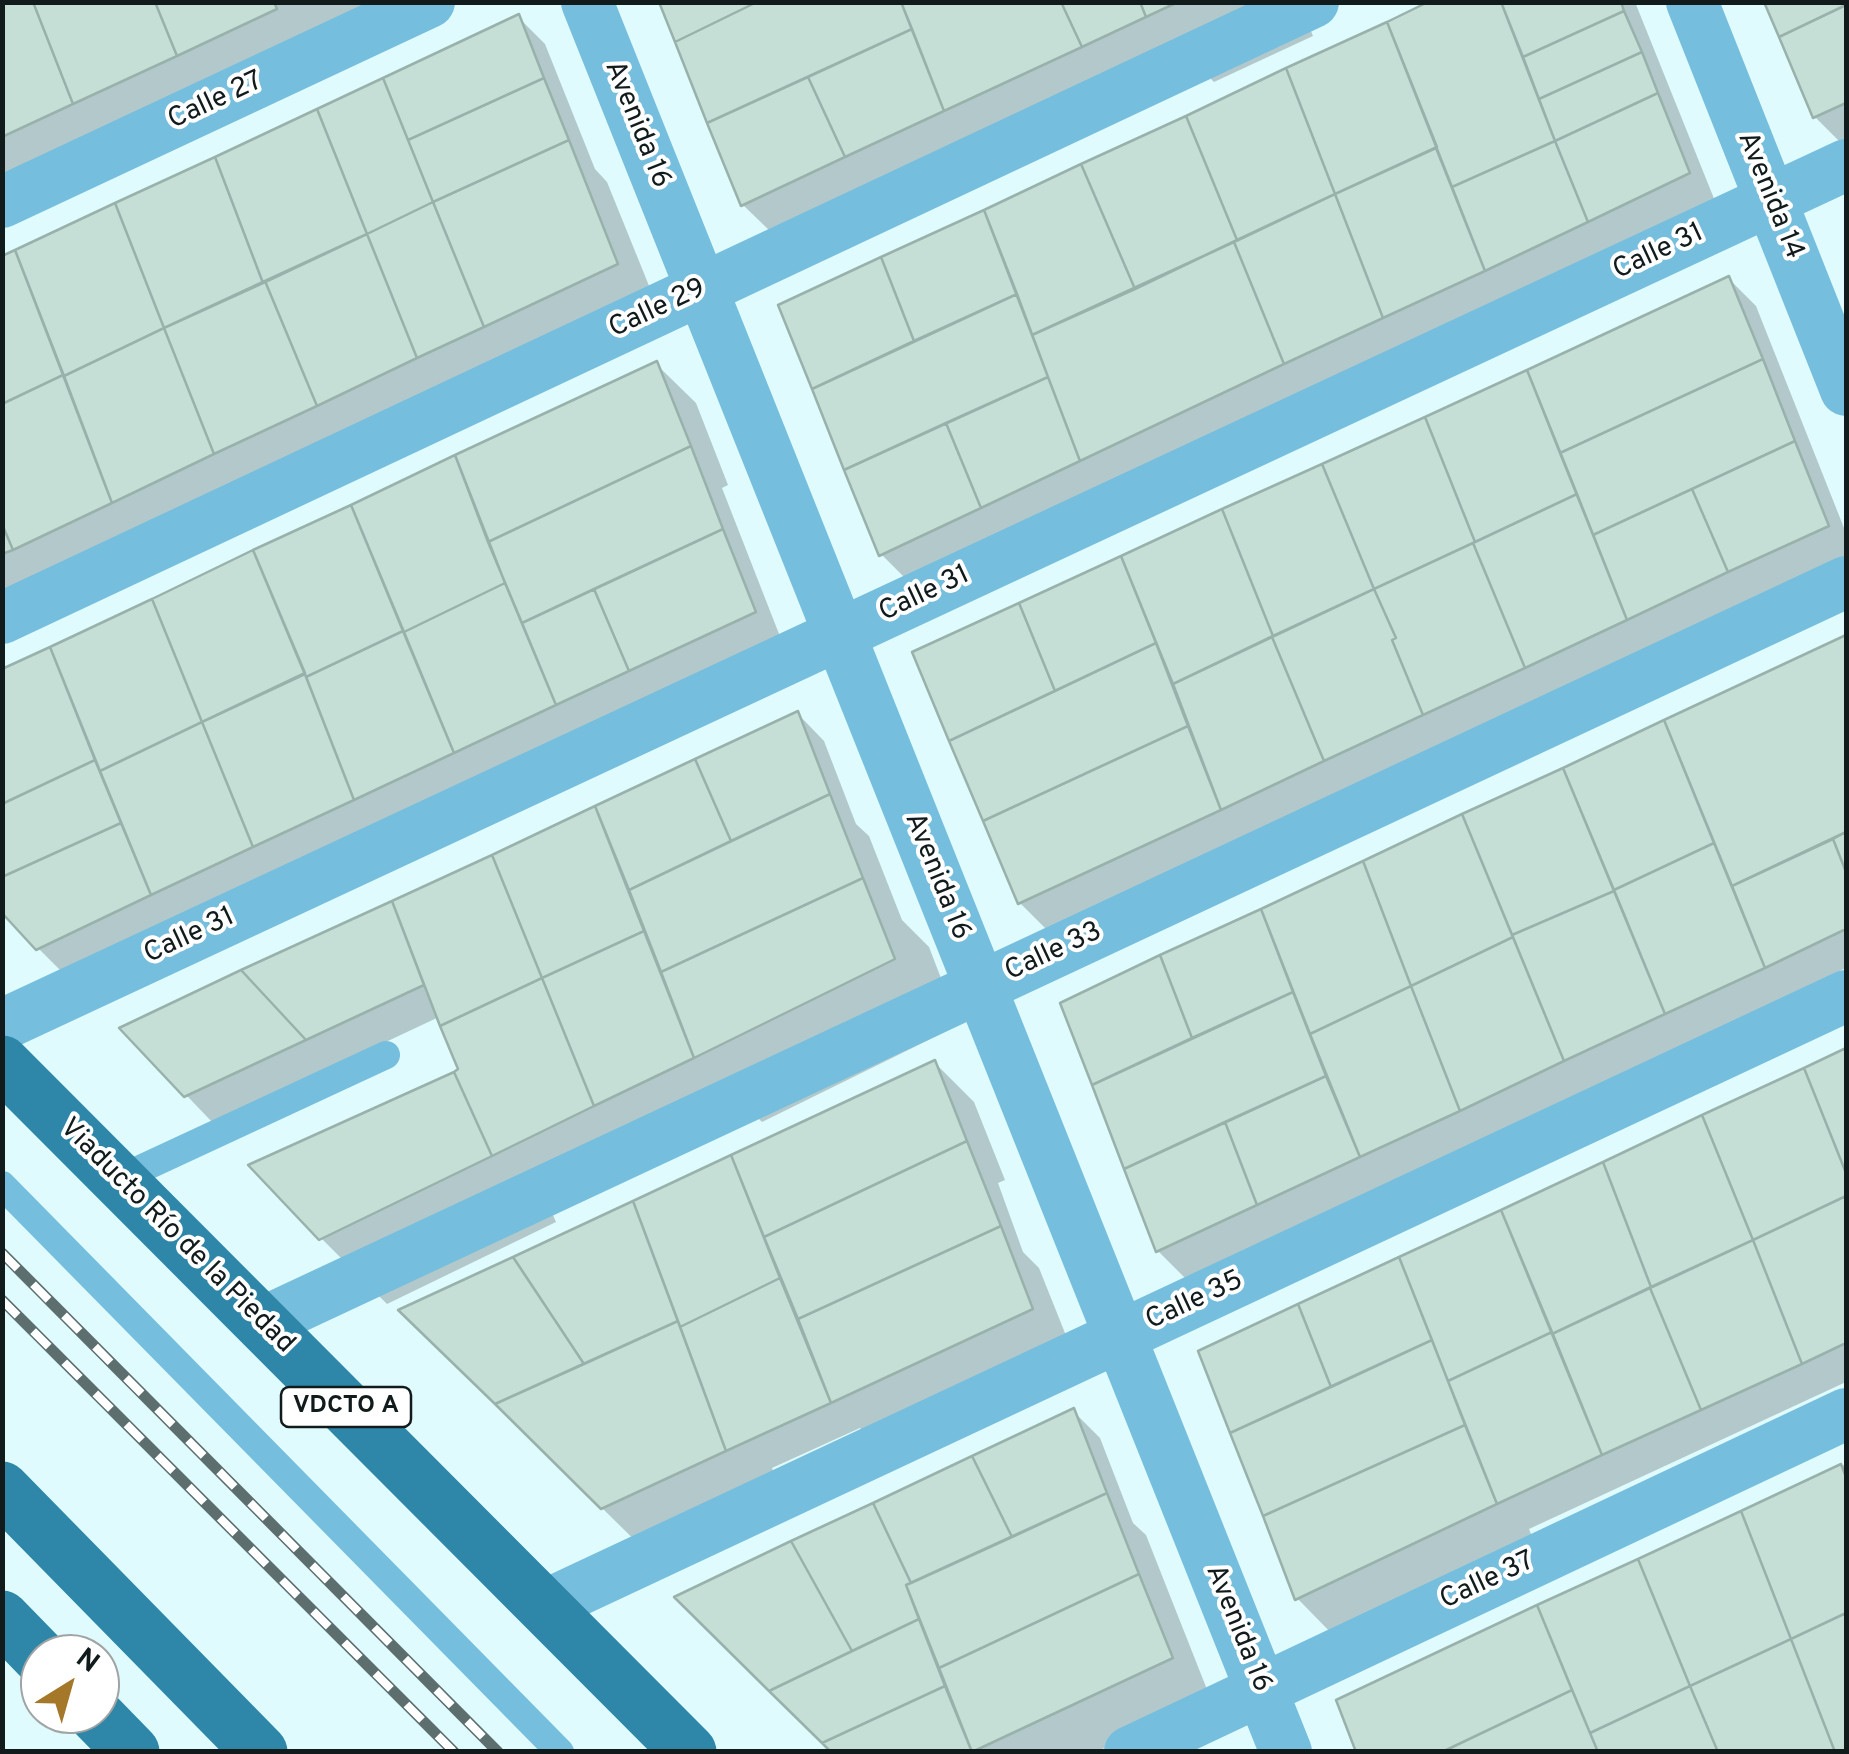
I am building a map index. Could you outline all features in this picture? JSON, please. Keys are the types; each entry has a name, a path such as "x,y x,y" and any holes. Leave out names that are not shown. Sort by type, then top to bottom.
{"main road":[{"name":"Viaducto Río de la Piedad","path":"2,1064 689,1752"},
{"path":"2,1489 260,1752"},
{"path":"2,1618 20,1636"},
{"path":"114,1734 132,1752"}],"street":[{"name":"Calle 27","path":"2,202 429,2"},
{"name":"Avenida 16","path":"587,2 1286,1752"},
{"name":"Calle 29","path":"2,618 1313,2"},
{"name":"Avenida 14","path":"1692,2 1846,390"},
{"name":"Calle 31","path":"2,1024 1846,165"},
{"name":"Calle 33","path":"262,1323 1846,582"},
{"name":"Calle 35","path":"544,1606 1846,996"},
{"name":"Calle 37","path":"1130,1752 1846,1414"}],"lane":[{"path":"119,1180 386,1055"},
{"path":"2,1185 560,1752"}],"building":[{"path":"2,2 33,2 73,104 2,137"},
{"path":"33,2 155,2 177,56 73,104"},
{"path":"155,2 274,2 277,9 177,56"},
{"path":"659,2 757,2 675,42"},
{"path":"757,2 901,2 912,29 707,123 675,42"},
{"path":"901,2 1061,2 1082,47 944,111"},
{"path":"1061,2 1140,2 1146,17 1082,47"},
{"path":"1140,2 1178,2 1146,17"},
{"path":"1428,2 1501,2 1555,141 1452,187 1387,22"},
{"path":"1501,2 1621,2 1624,11 1523,57"},
{"path":"1764,2 1846,2 1846,5 1779,37"},
{"path":"1846,5 1846,103 1813,118 1779,37"},
{"path":"1624,11 1642,52 1539,99 1523,57"},
{"path":"519,14 544,78 408,140 383,78"},
{"path":"1387,22 1437,147 1335,194 1286,68"},
{"path":"912,29 944,111 845,157 808,77"},
{"path":"1642,52 1658,93 1555,141 1539,99"},
{"path":"1286,68 1335,194 1237,240 1186,116"},
{"path":"808,77 845,157 741,206 707,123"},
{"path":"383,78 433,202 367,234 317,109"},
{"path":"544,78 569,140 433,202 408,140"},
{"path":"1658,93 1690,173 1588,222 1555,141"},
{"path":"317,109 367,234 263,283 215,157"},
{"path":"1186,116 1237,240 1135,289 1081,164"},
{"path":"569,140 618,264 484,327 433,202"},
{"path":"1555,141 1588,222 1485,271 1452,187"},
{"path":"1436,148 1485,271 1383,318 1335,194"},
{"path":"215,157 263,283 164,328 115,203"},
{"path":"1081,164 1135,289 1032,335 984,210"},
{"path":"1335,194 1383,318 1284,364 1234,242"},
{"path":"433,202 484,327 417,358 367,234"},
{"path":"115,203 164,328 64,376 15,250"},
{"path":"984,210 1017,294 914,341 881,257"},
{"path":"367,234 417,358 317,406 265,281"},
{"path":"1234,242 1284,364 1080,461 1032,335"},
{"path":"15,250 63,375 2,404 2,256"},
{"path":"881,257 914,341 812,389 778,305"},
{"path":"1729,276 1763,359 1560,453 1527,370"},
{"path":"265,281 317,406 214,454 164,328"},
{"path":"1017,294 1048,377 844,470 812,389"},
{"path":"164,328 214,454 112,503 64,376"},
{"path":"1763,359 1795,441 1593,535 1560,453"},
{"path":"657,361 691,446 488,542 455,455"},
{"path":"1527,370 1577,494 1475,542 1425,417"},
{"path":"63,375 112,503 13,550 2,524 2,404"},
{"path":"1048,377 1080,461 981,508 946,423"},
{"path":"1425,417 1475,542 1374,589 1322,464"},
{"path":"946,423 981,508 879,556 844,470"},
{"path":"1795,441 1829,526 1728,572 1692,489"},
{"path":"691,446 723,529 522,623 488,542"},
{"path":"455,455 505,583 404,632 351,505"},
{"path":"1322,464 1374,589 1273,636 1222,509"},
{"path":"1692,489 1728,572 1627,620 1593,535"},
{"path":"1577,494 1627,620 1525,668 1473,543"},
{"path":"351,505 403,631 306,677 253,550"},
{"path":"1222,509 1273,636 1173,684 1121,556"},
{"path":"2,524 13,550 2,554"},
{"path":"723,529 756,612 629,671 594,589"},
{"path":"1473,543 1525,668 1423,715 1374,589"},
{"path":"253,550 305,673 202,722 152,599"},
{"path":"1121,556 1156,643 1055,691 1019,603"},
{"path":"505,583 556,705 454,753 404,632"},
{"path":"594,589 629,671 556,705 522,623"},
{"path":"1374,589 1423,715 1324,761 1272,637"},
{"path":"152,599 202,722 100,771 50,647"},
{"path":"1019,603 1055,691 949,741 912,652"},
{"path":"403,631 454,753 354,800 306,677"},
{"path":"1846,635 1846,832 1732,886 1664,720"},
{"path":"1272,637 1324,761 1221,810 1173,684"},
{"path":"1156,643 1188,726 983,821 949,741"},
{"path":"50,647 95,760 2,804 2,669"},
{"path":"305,674 354,800 253,847 202,722"},
{"path":"798,711 830,794 731,841 695,759"},
{"path":"1664,720 1714,843 1614,890 1563,768"},
{"path":"202,722 253,847 151,895 100,771"},
{"path":"1188,726 1221,810 1018,904 983,821"},
{"path":"695,759 731,841 629,890 595,806"},
{"path":"95,760 121,823 2,877 2,804"},
{"path":"1563,768 1614,891 1512,935 1462,814"},
{"path":"830,794 863,878 661,972 629,890"},
{"path":"595,806 644,931 542,978 492,855"},
{"path":"1462,814 1513,937 1411,986 1363,861"},
{"path":"121,823 151,895 36,950 2,913 2,877"},
{"path":"1846,832 1846,872 1833,839"},
{"path":"1833,839 1846,872 1846,929 1765,968 1732,886"},
{"path":"1714,843 1765,968 1665,1014 1614,890"},
{"path":"492,855 542,978 440,1026 392,901"},
{"path":"1363,861 1411,986 1310,1034 1261,909"},
{"path":"863,878 895,959 694,1058 661,972"},
{"path":"1614,891 1665,1014 1564,1061 1512,935"},
{"path":"392,901 424,985 306,1040 241,970"},
{"path":"1261,909 1293,992 1192,1038 1160,955"},
{"path":"644,931 694,1058 594,1106 542,978"},
{"path":"1513,937 1564,1061 1460,1111 1411,986"},
{"path":"1160,955 1192,1038 1092,1085 1060,1003"},
{"path":"241,970 306,1040 184,1097 119,1028"},
{"path":"542,978 594,1106 492,1156 454,1072 458,1069 440,1026"},
{"path":"1411,986 1460,1111 1360,1157 1310,1034"},
{"path":"1293,992 1326,1076 1124,1169 1092,1085"},
{"path":"1846,1048 1846,1173 1804,1068"},
{"path":"935,1060 967,1141 764,1237 731,1155"},
{"path":"1804,1068 1846,1173 1846,1196 1753,1240 1702,1115"},
{"path":"454,1072 492,1156 319,1240 248,1165"},
{"path":"1326,1076 1360,1157 1257,1205 1225,1122"},
{"path":"1702,1115 1753,1240 1651,1287 1603,1162"},
{"path":"1225,1122 1257,1205 1156,1252 1124,1169"},
{"path":"967,1141 1001,1226 798,1319 764,1237"},
{"path":"731,1155 780,1278 680,1327 633,1201"},
{"path":"1603,1162 1651,1287 1552,1334 1501,1210"},
{"path":"1846,1196 1846,1343 1802,1364 1753,1240"},
{"path":"633,1201 678,1321 584,1364 513,1257"},
{"path":"1501,1210 1552,1332 1448,1381 1399,1257"},
{"path":"1001,1226 1033,1309 831,1403 798,1319"},
{"path":"1753,1240 1802,1364 1701,1410 1650,1288"},
{"path":"513,1257 584,1364 495,1404 398,1310"},
{"path":"1399,1257 1432,1340 1331,1387 1298,1304"},
{"path":"780,1278 831,1403 726,1451 680,1327"},
{"path":"1650,1288 1701,1410 1602,1455 1552,1334"},
{"path":"1298,1304 1331,1387 1230,1433 1198,1351"},
{"path":"678,1321 726,1451 601,1509 495,1404"},
{"path":"1552,1332 1602,1455 1497,1504 1448,1381"},
{"path":"1432,1340 1465,1425 1263,1516 1230,1433"},
{"path":"1074,1408 1107,1493 1012,1537 972,1456"},
{"path":"1465,1425 1497,1504 1295,1600 1263,1516"},
{"path":"972,1456 1012,1537 911,1583 873,1503"},
{"path":"1841,1464 1846,1477 1846,1613 1791,1639 1741,1511"},
{"path":"1107,1493 1139,1574 939,1668 906,1585"},
{"path":"873,1503 911,1583 906,1585 919,1619 852,1651 791,1541"},
{"path":"1741,1511 1791,1639 1690,1686 1638,1559"},
{"path":"791,1541 852,1651 769,1691 674,1597"},
{"path":"1638,1559 1690,1686 1590,1733 1537,1605"},
{"path":"1139,1574 1173,1658 972,1752 939,1668"},
{"path":"1537,1605 1572,1690 1442,1752 1356,1752 1336,1700"},
{"path":"1846,1613 1846,1752 1835,1752 1791,1639"},
{"path":"919,1619 945,1686 822,1743 769,1691"},
{"path":"1791,1639 1835,1752 1718,1752 1690,1686"},
{"path":"945,1686 972,1752 831,1752 822,1743"},
{"path":"1690,1686 1718,1752 1598,1752 1590,1733"},
{"path":"1572,1690 1598,1752 1442,1752"}],"railway":[{"path":"2,1253 498,1752"},
{"path":"2,1300 454,1752"}]}
